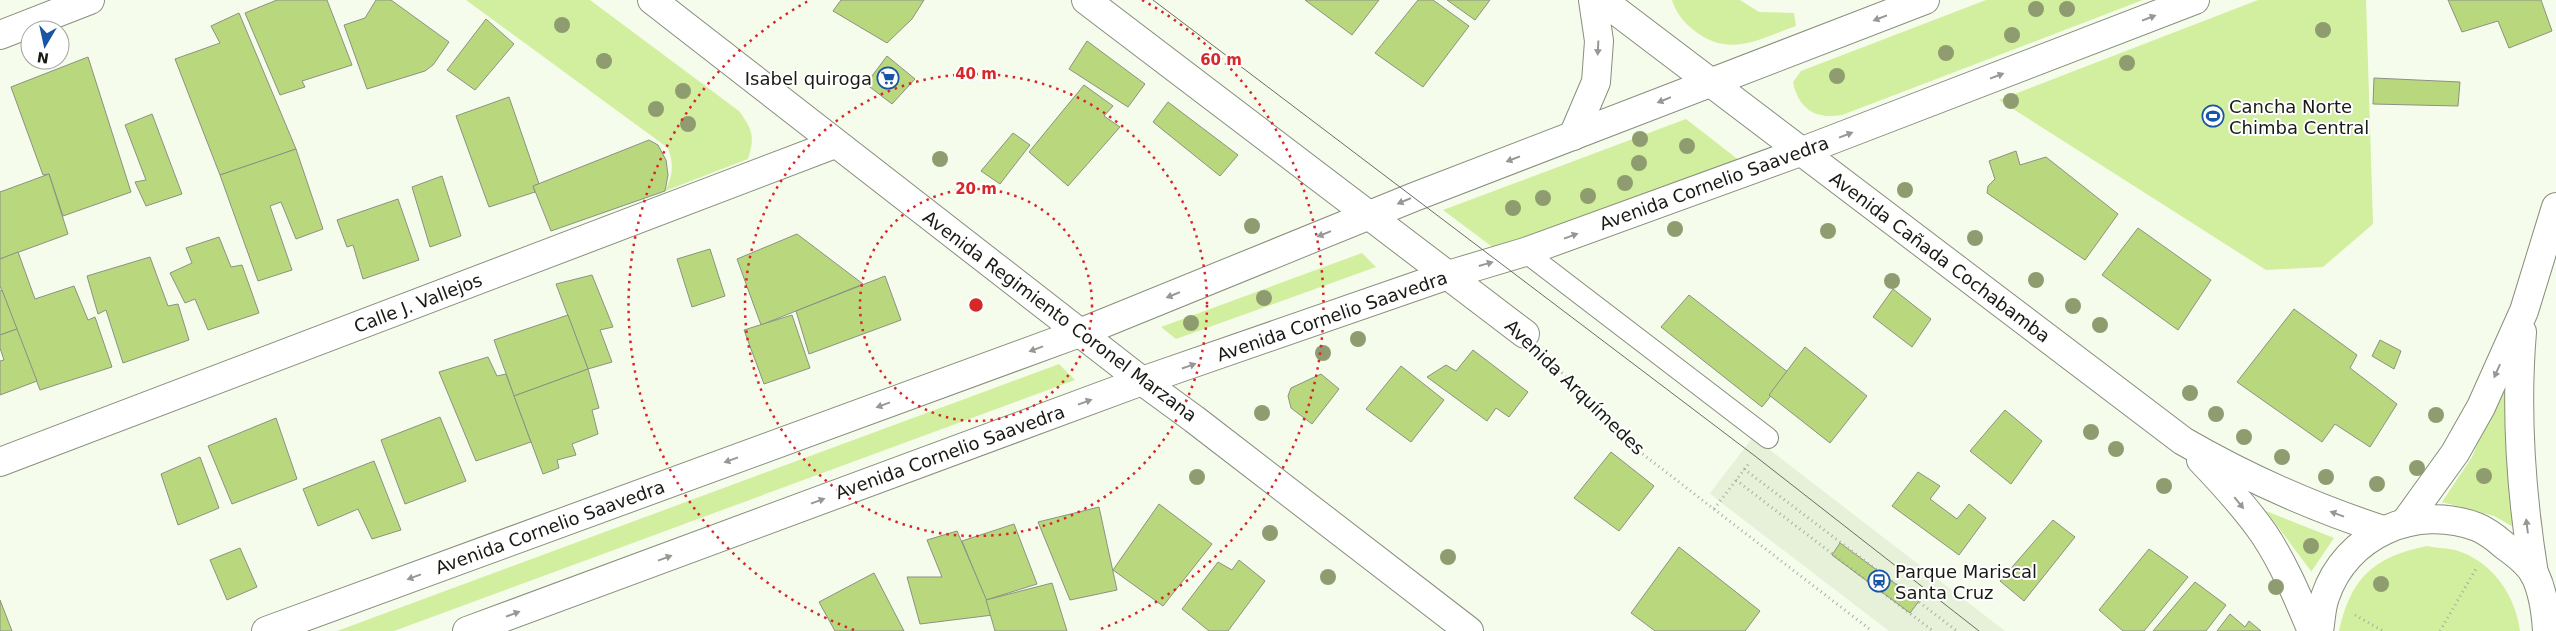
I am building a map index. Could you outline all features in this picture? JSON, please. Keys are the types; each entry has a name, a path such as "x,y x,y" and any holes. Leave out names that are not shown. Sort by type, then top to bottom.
{"street":[{"path":"0,35 90,0"},
{"name":"Avenida Regimiento Coronel Marzana","path":"652,0 835,144 1469,631"},
{"name":"Avenida Arquímedes","path":"1086,0 1525,334"},
{"path":"1573,136 1596,82 1599,41 1593,0"},
{"name":"Avenida Cornelio Saavedra","path":"266,631 1082,332 1369,216 1709,82 1924,0"},
{"name":"Avenida Cornelio Saavedra","path":"467,631 1142,381 1448,275 1525,252 1800,152 2195,0"},
{"name":"Avenida Cañada Cochabamba","path":"1617,5 1709,82 2183,441 2232,469 2283,493 2395,525"},
{"name":"Calle J. Vallejos","path":"0,462 835,144"},
{"path":"2319,631 2325,597 2337,572 2349,555 2395,525 2455,453 2477,415 2524,311 2556,207"},
{"path":"2524,311 2519,365 2518,419 2521,473 2547,631"},
{"name":"Avenida Cañada Cochabamba","path":"2183,441 2225,486 2264,534 2294,587 2312,631"},
{"path":"2395,525 2431,518 2455,520 2478,527 2517,555 2538,583 2556,620"}],"lane":[{"path":"1525,252 1768,438"}],"path":[{"name":"Avenida Arquímedes","path":"1525,334 1627,442 1872,631"},
{"path":"1714,509 1755,456"},
{"path":"1744,469 1957,631"},
{"path":"1736,480 1933,631"},
{"path":"2440,631 2480,562"},
{"path":"2352,613 2382,631"}],"shaded area":[{"path":"1753,437 2005,631 1889,631 1719,501 1710,493"}],"green space":[{"path":"466,0 590,0 739,111 750,129 752,139 748,159 665,191 672,170 668,148"},
{"path":"1672,0 1740,0 1759,12 1794,13 1796,26 1742,44 1717,43 1691,28 1677,12"},
{"path":"1986,0 2143,0 1842,115 1824,116 1816,114 1809,110 1799,99 1793,82 1801,71"},
{"path":"2258,0 2366,0 2373,224 2323,267 2266,270 1999,100"},
{"path":"1686,119 1740,161 1499,252 1443,210"},
{"path":"1362,253 1376,267 1176,339 1161,327"},
{"path":"1059,364 1075,380 394,631 337,631"},
{"path":"2507,372 2508,474 2515,528 2494,516 2442,502 2472,457"},
{"path":"2266,511 2334,538 2311,572 2311,571"},
{"path":"2427,546 2455,550 2468,555 2491,571 2500,581 2513,604 2520,631 2339,631 2350,596 2368,572 2379,563 2393,556"}],"building":[{"path":"277,0 327,0 352,65 302,81 305,87 280,95 245,13"},
{"path":"376,0 391,0 449,42 433,65 425,71 367,89 344,25 365,18"},
{"path":"841,0 924,0 912,19 887,43 833,11"},
{"path":"1305,0 1379,0 1352,35"},
{"path":"1418,0 1433,0 1469,26 1423,87 1375,53"},
{"path":"1447,0 1490,0 1475,20"},
{"path":"2448,0 2541,0 2552,31 2509,48 2498,21 2462,32"},
{"path":"239,13 296,149 220,175 175,59 220,43 211,26"},
{"path":"486,19 514,44 475,90 447,70"},
{"path":"1087,41 1145,84 1128,107 1069,69"},
{"path":"887,56 915,79 892,104 866,84"},
{"path":"88,57 131,192 63,216 49,174 43,175 11,87 55,70 70,70 70,64"},
{"path":"2374,78 2460,82 2458,106 2373,104"},
{"path":"1084,85 1113,106 1104,116 1120,127 1068,186 1029,152"},
{"path":"509,97 539,184 533,186 535,192 489,207 456,116"},
{"path":"1168,102 1238,155 1220,176 1153,122"},
{"path":"152,114 182,194 146,206 135,182 146,180 125,125"},
{"path":"1013,133 1030,145 1000,184 981,171"},
{"path":"649,140 658,145 666,160 668,175 665,191 551,231 533,186"},
{"path":"296,149 323,229 296,239 281,202 270,206 292,270 258,281 220,175"},
{"path":"2016,151 2020,165 2046,157 2118,214 2085,260 1987,193 1988,186 1995,179 1989,161"},
{"path":"49,174 68,234 0,259 0,192"},
{"path":"442,176 461,236 430,247 412,187"},
{"path":"398,199 419,260 363,279 353,245 347,247 337,220"},
{"path":"2138,228 2211,280 2178,330 2102,275"},
{"path":"797,234 863,284 761,325 737,259"},
{"path":"219,237 231,267 242,265 259,313 208,330 195,299 185,303 170,273 192,263 186,248"},
{"path":"710,249 725,296 692,307 677,259"},
{"path":"18,252 35,299 74,286 88,320 95,317 112,367 40,390 0,286 0,259"},
{"path":"150,257 168,306 178,304 189,340 123,363 106,310 98,314 87,276"},
{"path":"592,275 613,327 600,330 612,362 588,369 556,284"},
{"path":"885,276 901,320 809,354 796,311"},
{"path":"1893,289 1931,319 1912,347 1873,317"},
{"path":"2,290 17,329 0,335 0,291"},
{"path":"1689,295 1789,373 1762,407 1661,327"},
{"path":"2294,309 2357,355 2350,368 2397,404 2370,447 2335,424 2322,442 2237,382"},
{"path":"568,315 588,369 514,396 494,340"},
{"path":"792,315 810,368 764,384 744,330"},
{"path":"17,329 37,381 0,395 0,361 4,360 0,348 0,335"},
{"path":"2380,340 2401,351 2394,369 2372,356"},
{"path":"1805,347 1867,396 1830,443 1769,395"},
{"path":"1473,350 1528,392 1509,417 1496,408 1487,421 1427,377 1446,365 1456,371"},
{"path":"488,357 497,376 506,374 531,442 476,461 439,372"},
{"path":"1401,366 1444,400 1411,442 1366,409"},
{"path":"588,369 599,408 592,410 598,434 572,444 576,455 557,460 559,468 543,474 514,396"},
{"path":"1321,374 1339,389 1312,424 1291,408 1288,396 1291,388"},
{"path":"2005,410 2042,441 2011,484 1970,451"},
{"path":"440,417 466,481 405,504 381,440"},
{"path":"276,418 297,479 232,504 208,446"},
{"path":"1611,452 1654,486 1619,531 1574,498"},
{"path":"200,457 219,508 178,525 161,474"},
{"path":"374,461 401,530 372,539 358,509 318,526 303,489"},
{"path":"1918,472 1940,486 1930,499 1957,519 1969,504 1986,518 1959,555 1892,506"},
{"path":"1159,504 1212,544 1163,606 1113,570"},
{"path":"1099,507 1117,590 1070,600 1038,522"},
{"path":"2053,520 2075,537 2024,601 2000,581"},
{"path":"1014,524 1037,584 986,600 962,541"},
{"path":"957,531 993,615 920,624 907,577 942,577 927,540"},
{"name":"Parque Mariscal Santa Cruz","path":"1840,543 1919,601 1910,613 1832,555"},
{"path":"1679,547 1760,611 1745,631 1655,631 1631,613"},
{"path":"240,548 257,587 227,600 210,560"},
{"path":"2149,549 2188,577 2144,631 2123,631 2099,610"},
{"path":"1239,560 1265,581 1228,631 1209,631 1182,609 1218,562 1232,570"},
{"path":"874,573 904,631 835,631 819,602"},
{"path":"2195,582 2226,605 2206,631 2153,631"},
{"path":"1052,583 1067,631 995,631 986,600"},
{"path":"0,600 12,631 0,631"},
{"path":"2230,614 2245,627 2249,621 2261,631 2217,631"}],"tram line":[{"path":"1153,0 1755,456 1979,631"}],"place":[{"name":"Isabel quiroga","path":"888,78"},
{"name":"Cancha Norte Chimba Central","path":"2213,116"},
{"name":"Parque Mariscal Santa Cruz","path":"1879,581"}]}
